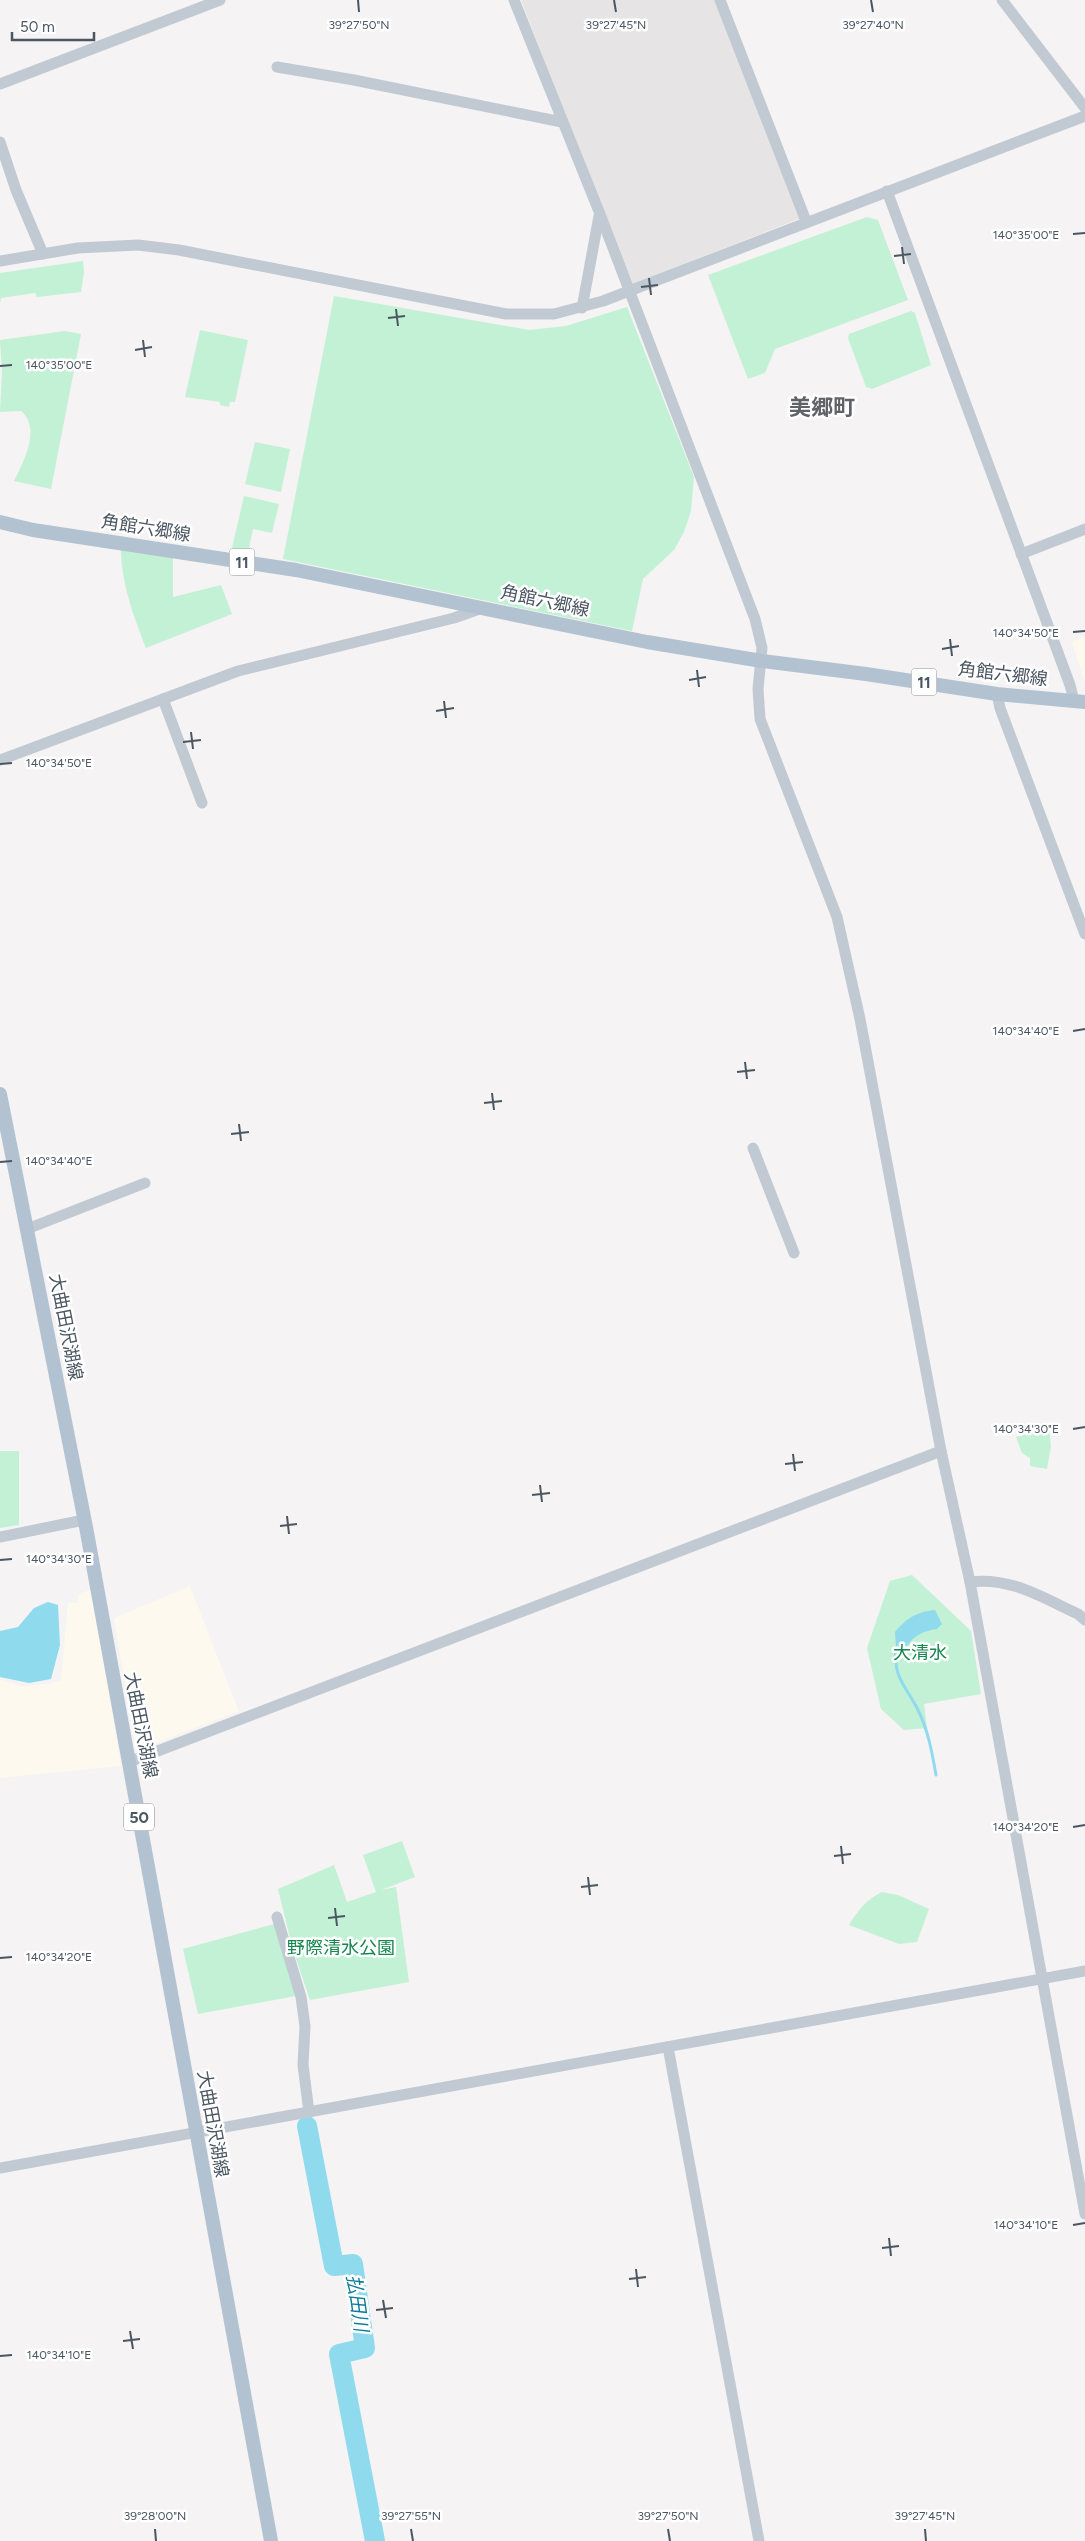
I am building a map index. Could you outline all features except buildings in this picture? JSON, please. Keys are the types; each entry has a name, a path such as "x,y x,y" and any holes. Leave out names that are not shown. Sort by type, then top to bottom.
{"main road":[{"name":"角館六郷線","path":"0,522 33,530 296,570 647,642 762,661 866,674 997,694 1079,702"},
{"name":"大曲田沢湖線","path":"0,1094 84,1520 271,2541"}],"street":[{"path":"0,84 220,0"},
{"path":"514,0 600,214 755,619 762,648 758,689 760,719 837,917 877,1105 895,1216 941,1451 970,1582 1085,2214"},
{"path":"720,0 806,222"},
{"path":"1002,0 1085,108"},
{"path":"277,67 354,80 562,122"},
{"path":"0,261 78,248 138,245 178,250 506,314 554,314 582,308 629,291 1085,116"},
{"path":"0,142 16,190 43,254"},
{"path":"887,191 1070,685 1079,702"},
{"path":"582,308 600,214"},
{"path":"1021,554 1085,529"},
{"path":"0,760 238,671 454,618 484,608"},
{"path":"997,694 1010,735 1085,934"},
{"path":"162,699 202,803"},
{"path":"753,1148 794,1252"},
{"path":"27,1230 145,1183"},
{"path":"129,1762 941,1451"},
{"path":"0,1538 84,1520"},
{"path":"970,1582 986,1580 1009,1583 1078,1614 1085,1620"},
{"path":"277,1917 301,1997 305,2026 303,2065 309,2112"},
{"path":"0,2168 1085,1971"},
{"path":"668,2047 759,2541"}],"shaded area":[{"path":"521,0 718,0 801,218 630,285"},
{"path":"1085,636 1085,683 1072,642"},
{"path":"190,1586 239,1711 136,1751 114,1618"},
{"path":"93,1589 121,1766 0,1778 0,1680 23,1686 49,1684 61,1680 68,1603 78,1603 78,1594"}],"green space":[{"path":"867,217 878,220 908,300 775,349 765,373 748,379 708,275"},
{"path":"83,261 84,272 81,292 37,297 35,293 1,298 0,304 0,273"},
{"path":"334,296 529,330 566,326 627,307 694,477 691,511 684,532 674,550 643,579 632,631 283,559"},
{"path":"911,311 915,313 931,365 872,389 866,387 848,338 849,334"},
{"path":"200,330 248,340 235,402 230,402 229,407 220,405 220,402 185,397"},
{"path":"65,331 81,334 51,489 14,481 29,446 30,427 27,418 21,411 0,412 2,372 0,340"},
{"path":"255,442 290,449 281,492 245,484"},
{"path":"244,496 279,504 272,533 253,529 248,552 232,548"},
{"path":"121,549 173,557 173,597 221,585 232,614 146,648 126,587"},
{"path":"1049,1429 1051,1446 1047,1469 1030,1466 1030,1458 1022,1453 1016,1437"},
{"path":"0,1451 19,1451 19,1525 0,1528"},
{"name":"大清水","path":"912,1575 971,1631 981,1694 924,1704 927,1728 904,1730 881,1709 867,1648 890,1581"},
{"name":"野際清水公園","path":"402,1841 415,1877 381,1890 396,1887 409,1982 310,2000 293,1950 278,1889 334,1865 347,1902 376,1892 363,1855"},
{"path":"882,1892 898,1895 929,1909 917,1942 899,1944 849,1925 871,1898"},
{"path":"274,1924 296,1996 198,2014 183,1949"}],"water":[{"path":"48,1602 58,1605 60,1645 51,1679 29,1683 0,1677 0,1631 18,1627 34,1608"},
{"name":"大清水","path":"935,1610 942,1624 937,1629 920,1634 907,1646 896,1648 895,1632 904,1623 912,1616"}],"waterway":[{"path":"896,1648 898,1674 924,1724 936,1775"},
{"name":"払田川","path":"307,2126 334,2266 353,2264 365,2348 339,2354 375,2541"}],"district":[{"name":"美郷町","path":"822,407"}]}
